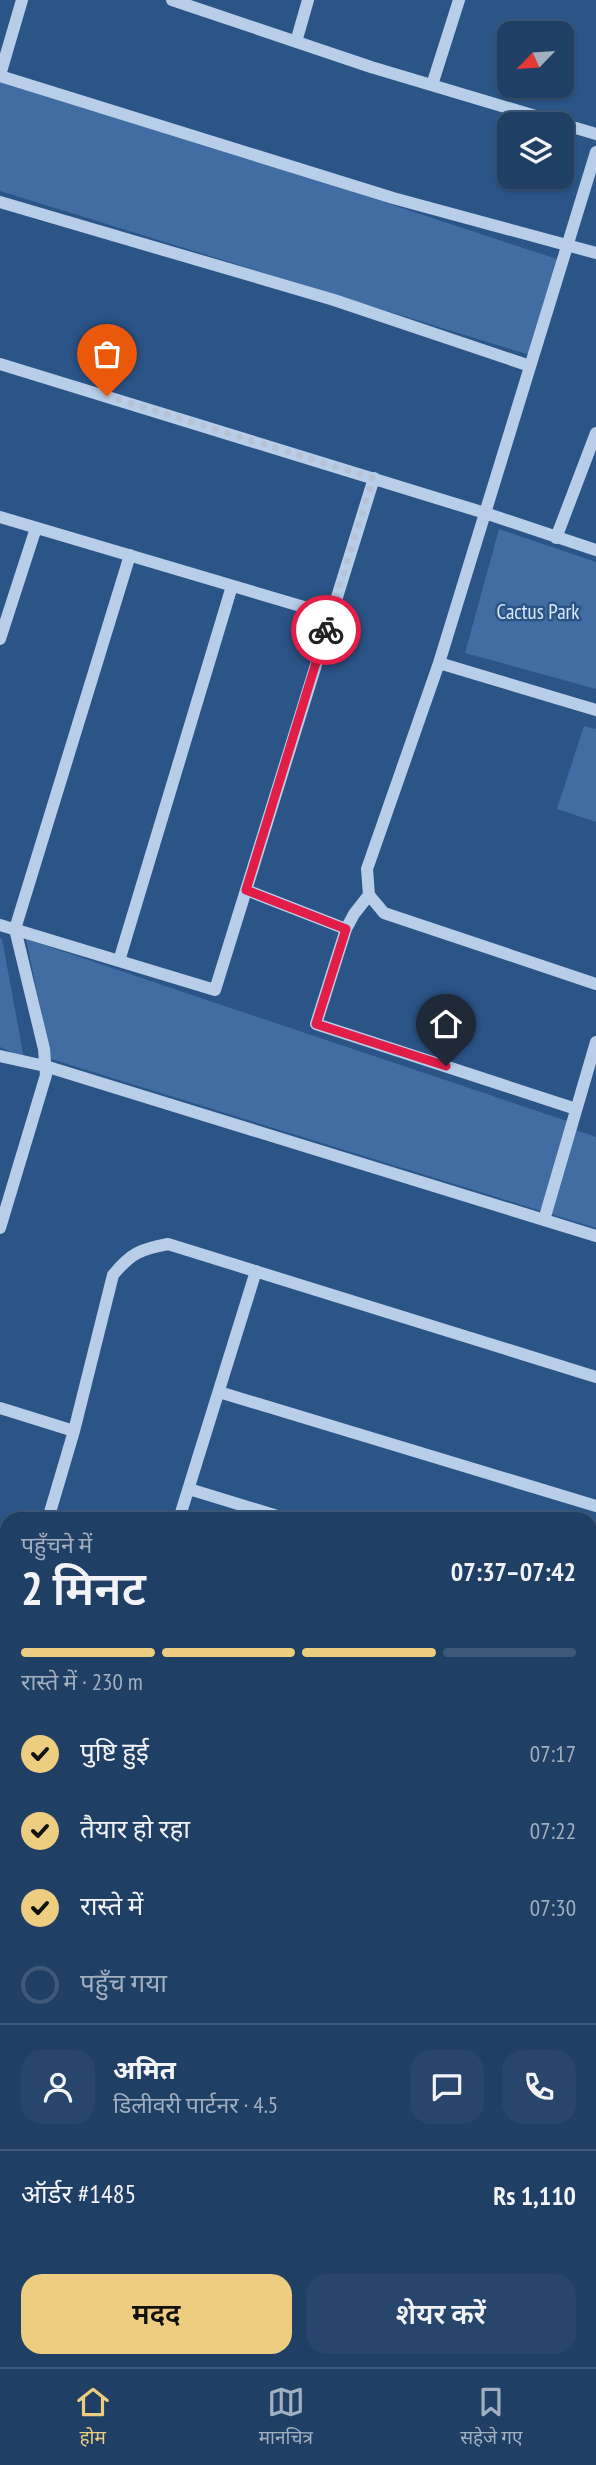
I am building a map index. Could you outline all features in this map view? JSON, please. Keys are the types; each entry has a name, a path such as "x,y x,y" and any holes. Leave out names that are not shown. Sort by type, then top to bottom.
{"street":[{"path":"22,0 0,76 393,198 596,253"},
{"path":"172,0 432,85 596,134"},
{"path":"296,42 308,0"},
{"path":"432,85 459,0"},
{"path":"596,152 439,663 367,869 369,895 384,913 596,984"},
{"path":"0,202 334,300 530,366"},
{"path":"0,364 373,478 596,550"},
{"path":"556,538 596,433"},
{"path":"0,925 215,990 373,478"},
{"path":"0,517 331,615"},
{"path":"0,639 36,528"},
{"path":"0,1228 46,1076 44,1049 15,929 130,555"},
{"path":"119,961 232,586"},
{"path":"439,663 596,710"},
{"path":"246,890 346,929"},
{"path":"369,895 346,929 316,1024 576,1109"},
{"path":"544,1220 596,1042"},
{"path":"0,1055 45,1066 596,1236"},
{"path":"50,1512 74,1432 113,1275 126,1259 145,1248 168,1244 596,1377"},
{"path":"181,1512 256,1271"},
{"path":"219,1392 596,1506"},
{"path":"0,1408 74,1432"},
{"path":"189,1489 264,1512"}],"green space":[{"path":"0,76 563,261 533,356 0,191"},
{"name":"Cactus Park","path":"499,529 596,562 596,689 465,653"},
{"path":"584,726 596,729 596,822 557,809"},
{"path":"0,938 2,939 24,1058 0,1047"},
{"path":"26,939 567,1121 576,1130 596,1137 596,1228 51,1059"}],"way so far":[{"path":"107,396 373,478 326,630"}],"route":[{"path":"326,630 246,890 346,929 316,1024 446,1066"}]}
